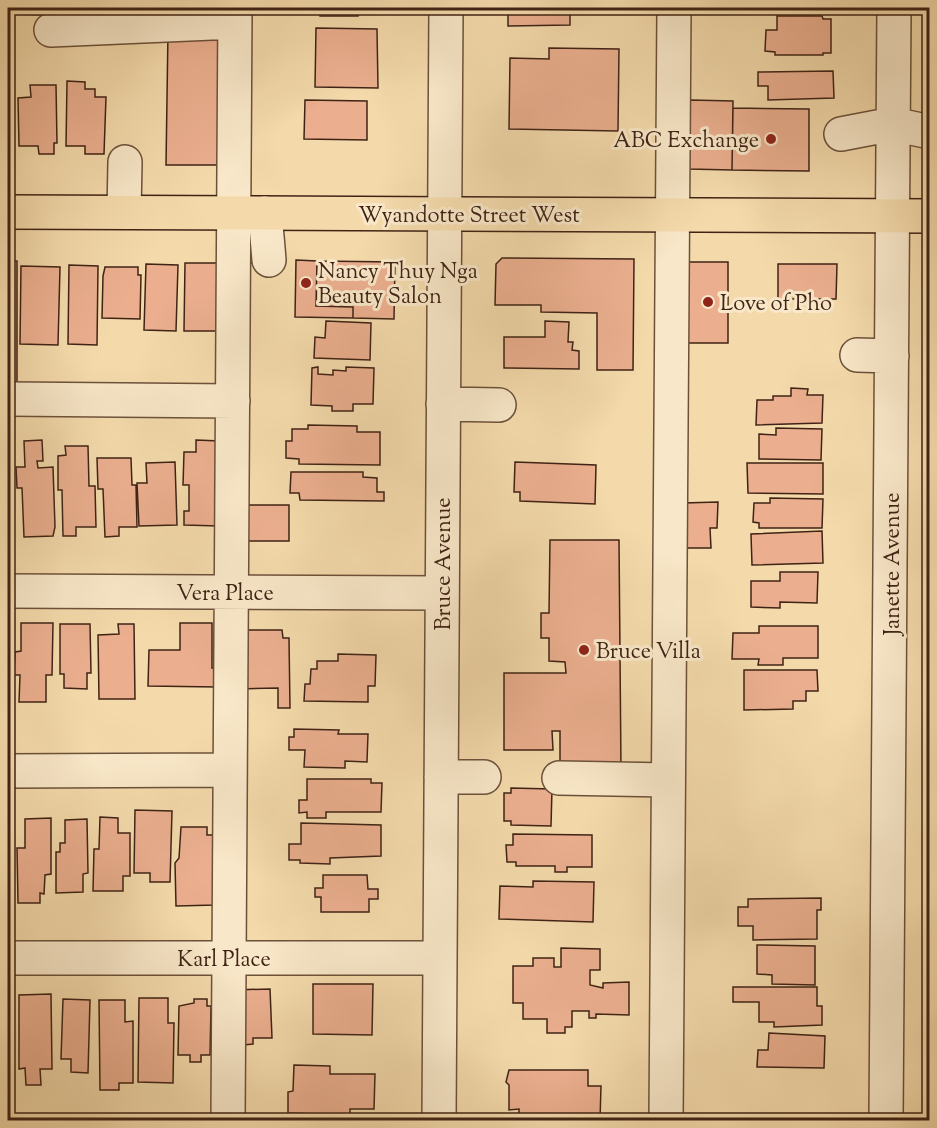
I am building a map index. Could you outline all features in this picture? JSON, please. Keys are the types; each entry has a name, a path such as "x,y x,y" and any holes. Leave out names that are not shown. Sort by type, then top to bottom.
{"main road":[{"name":"Wyandotte Street West","path":"8,212 930,216"}],"street":[{"name":"Bruce Avenue","path":"439,1120 446,8"},
{"path":"666,1120 674,8"},
{"name":"Janette Avenue","path":"886,1120 894,8"},
{"path":"51,30 235,15 250,213 233,401 228,1120"},
{"path":"841,134 893,123 930,132"},
{"path":"124,162 124,212"},
{"path":"250,213 269,260"},
{"path":"857,355 892,356"},
{"path":"8,399 233,401"},
{"path":"443,404 499,405"},
{"name":"Vera Place","path":"8,591 442,593"},
{"path":"8,771 230,770"},
{"path":"441,777 484,777"},
{"path":"559,778 668,780"},
{"name":"Karl Place","path":"8,958 440,958"}],"shaded area":[{"path":"8,8 227,8 111,17 8,14"}],"building":[{"path":"320,8 374,9 358,9 358,16 320,16"},
{"path":"508,8 579,8 579,12 570,13 570,25 508,26"},
{"path":"777,16 822,16 823,19 831,19 831,53 775,55 775,52 765,51 766,30 777,30"},
{"path":"316,28 377,29 378,88 315,87"},
{"path":"168,31 224,32 222,165 166,165"},
{"path":"549,48 619,49 618,131 509,129 510,58 549,59"},
{"path":"833,71 834,98 768,100 768,86 758,86 758,72"},
{"path":"67,81 85,82 85,89 95,89 95,97 106,97 104,154 85,154 85,146 66,146"},
{"path":"30,85 56,85 57,143 54,143 54,154 39,154 38,146 19,146 18,98 31,97"},
{"path":"305,100 367,101 367,140 304,139"},
{"path":"690,100 733,101 732,170 689,169"},
{"name":"ABC Exchange","path":"733,108 809,109 809,171 732,170"},
{"path":"502,258 634,259 633,370 597,370 597,313 541,312 541,305 495,305 496,264"},
{"name":"Nancy Thuy Nga Beauty Salon","path":"296,260 317,261 316,306 353,307 353,318 295,317"},
{"path":"8,261 17,261 17,394 8,394"},
{"path":"317,261 395,262 394,319 353,318 353,307 316,306"},
{"name":"Love of Pho","path":"688,262 728,262 728,343 688,343"},
{"path":"185,263 218,263 216,331 184,331"},
{"path":"146,264 178,265 176,331 144,330"},
{"path":"778,264 837,264 836,299 778,299"},
{"path":"69,265 98,266 97,345 68,344"},
{"path":"21,266 60,267 58,345 20,344"},
{"path":"105,267 138,267 138,275 141,275 140,319 102,318"},
{"path":"326,321 371,323 370,360 314,358 315,337 325,338"},
{"path":"545,321 569,322 568,342 573,342 572,350 579,351 579,369 504,368 504,337 545,337"},
{"path":"318,367 318,374 333,375 333,370 346,371 346,367 374,368 373,404 353,404 353,411 332,411 332,406 311,405 312,368"},
{"path":"791,388 808,389 807,395 823,395 822,423 756,425 757,400 773,400 773,396 791,396"},
{"path":"308,425 357,426 357,432 380,432 380,465 299,464 299,459 286,458 286,441 292,441 292,429 308,429"},
{"path":"776,428 822,429 821,460 759,459 759,434 776,435"},
{"path":"42,440 43,461 37,461 38,468 53,467 55,527 53,536 24,537 22,488 17,488 16,467 25,467 24,441"},
{"path":"196,440 220,441 219,526 184,525 184,511 189,511 189,485 183,485 184,452 196,452"},
{"path":"65,446 88,446 89,486 95,486 96,527 76,527 76,536 63,536 62,490 58,490 58,456 66,455"},
{"path":"8,454 13,454 13,526 8,526"},
{"path":"97,458 131,458 132,485 136,485 137,527 119,527 119,536 105,537 103,489 98,489"},
{"path":"175,462 177,525 139,526 137,483 147,483 146,463"},
{"path":"515,462 596,465 595,504 520,501 520,492 514,492"},
{"path":"747,463 823,463 823,494 748,493"},
{"path":"291,472 363,472 363,477 377,478 377,492 384,492 384,501 300,500 299,493 290,493"},
{"path":"770,498 823,499 822,528 759,528 759,523 753,522 754,503 770,503"},
{"path":"718,502 717,528 710,528 711,548 683,548 683,503"},
{"path":"235,505 289,505 289,541 235,541"},
{"path":"822,531 823,563 752,565 751,534"},
{"name":"Bruce Villa","path":"550,540 619,540 621,770 560,768 560,731 552,731 553,750 504,750 504,673 566,673 565,662 549,661 549,638 541,638 541,613 549,613"},
{"path":"780,572 818,572 817,603 780,602 780,608 751,607 751,581 780,581"},
{"path":"21,623 53,623 52,675 46,675 46,702 19,702 20,675 14,675 15,652 21,651"},
{"path":"180,623 212,623 212,668 218,668 217,687 148,686 149,650 180,650"},
{"path":"60,624 90,624 91,673 87,673 87,689 64,688 64,674 60,674"},
{"path":"118,624 134,624 135,699 99,699 98,635 119,634"},
{"path":"759,626 818,626 818,658 783,658 783,665 758,665 759,659 732,659 733,633 759,633"},
{"path":"244,630 282,630 283,638 289,638 290,708 278,708 278,688 237,689"},
{"path":"338,654 376,655 375,686 368,686 368,702 304,701 305,684 310,684 311,669 317,669 317,661 338,661"},
{"path":"744,670 817,670 818,691 806,691 806,701 793,701 793,709 744,710"},
{"path":"294,729 339,730 338,734 368,734 367,762 345,761 345,768 304,767 305,750 289,750 289,737 294,737"},
{"path":"307,779 371,779 371,783 382,783 381,812 326,812 326,818 307,818 307,812 299,813 299,800 307,800"},
{"path":"511,788 552,789 551,826 511,825 511,821 504,821 504,793 511,793"},
{"path":"135,810 172,811 170,882 150,882 150,873 134,873"},
{"path":"100,817 118,818 118,833 130,833 130,876 123,876 123,891 93,891 94,849 99,849"},
{"path":"51,818 51,874 45,875 44,894 40,893 40,903 18,903 17,848 25,848 25,819"},
{"path":"87,819 88,873 83,874 83,892 56,893 56,852 60,852 60,843 65,843 65,820"},
{"path":"301,823 381,825 381,856 330,858 330,864 300,863 300,860 289,860 289,844 301,844"},
{"path":"181,827 207,827 207,835 214,835 216,905 176,906 175,863 179,858"},
{"path":"513,834 592,835 592,867 567,867 567,872 555,872 555,866 516,866 516,862 507,862 506,845 513,845"},
{"path":"323,875 367,875 368,889 378,889 378,899 369,899 369,912 321,912 321,897 315,897 315,888 323,888"},
{"path":"533,881 594,882 593,922 499,919 500,886 533,887"},
{"path":"821,898 821,910 817,910 817,939 753,940 753,926 738,926 738,907 748,907 748,899"},
{"path":"757,945 815,946 815,985 772,984 772,975 757,974"},
{"path":"561,948 600,949 600,970 590,970 590,985 603,988 603,983 629,982 629,1015 596,1014 596,1018 589,1018 589,1011 572,1011 572,1027 565,1027 565,1033 547,1033 547,1019 523,1019 523,1003 513,1003 513,966 533,966 533,958 554,958 554,967 561,967"},
{"path":"313,984 373,984 372,1035 313,1034"},
{"path":"733,987 817,987 817,1006 822,1006 822,1025 774,1027 774,1022 759,1022 759,1002 733,1002"},
{"path":"270,989 272,1038 253,1038 253,1044 243,1045 231,990"},
{"path":"51,994 52,1069 40,1069 41,1085 26,1085 25,1068 19,1069 19,995"},
{"path":"139,998 168,998 168,1023 174,1023 173,1083 138,1082"},
{"path":"63,999 90,1000 88,1073 71,1072 71,1059 61,1059"},
{"path":"194,999 207,999 207,1006 211,1006 210,1055 201,1055 201,1062 190,1062 190,1055 178,1055 179,1006 194,1003"},
{"path":"99,1000 125,1000 125,1022 133,1021 133,1083 119,1083 119,1090 100,1090"},
{"path":"769,1033 825,1036 824,1068 757,1067 758,1050 768,1050"},
{"path":"294,1065 330,1066 330,1074 375,1074 374,1109 350,1109 350,1115 288,1113 288,1092 293,1091"},
{"path":"509,1070 588,1070 588,1086 601,1086 600,1120 571,1120 571,1114 557,1114 557,1120 519,1120 519,1109 509,1110 509,1085 506,1082"}],"place":[{"name":"ABC Exchange","path":"771,139"},
{"name":"Nancy Thuy Nga Beauty Salon","path":"306,283"},
{"name":"Love of Pho","path":"708,302"},
{"name":"Bruce Villa","path":"584,650"}]}
